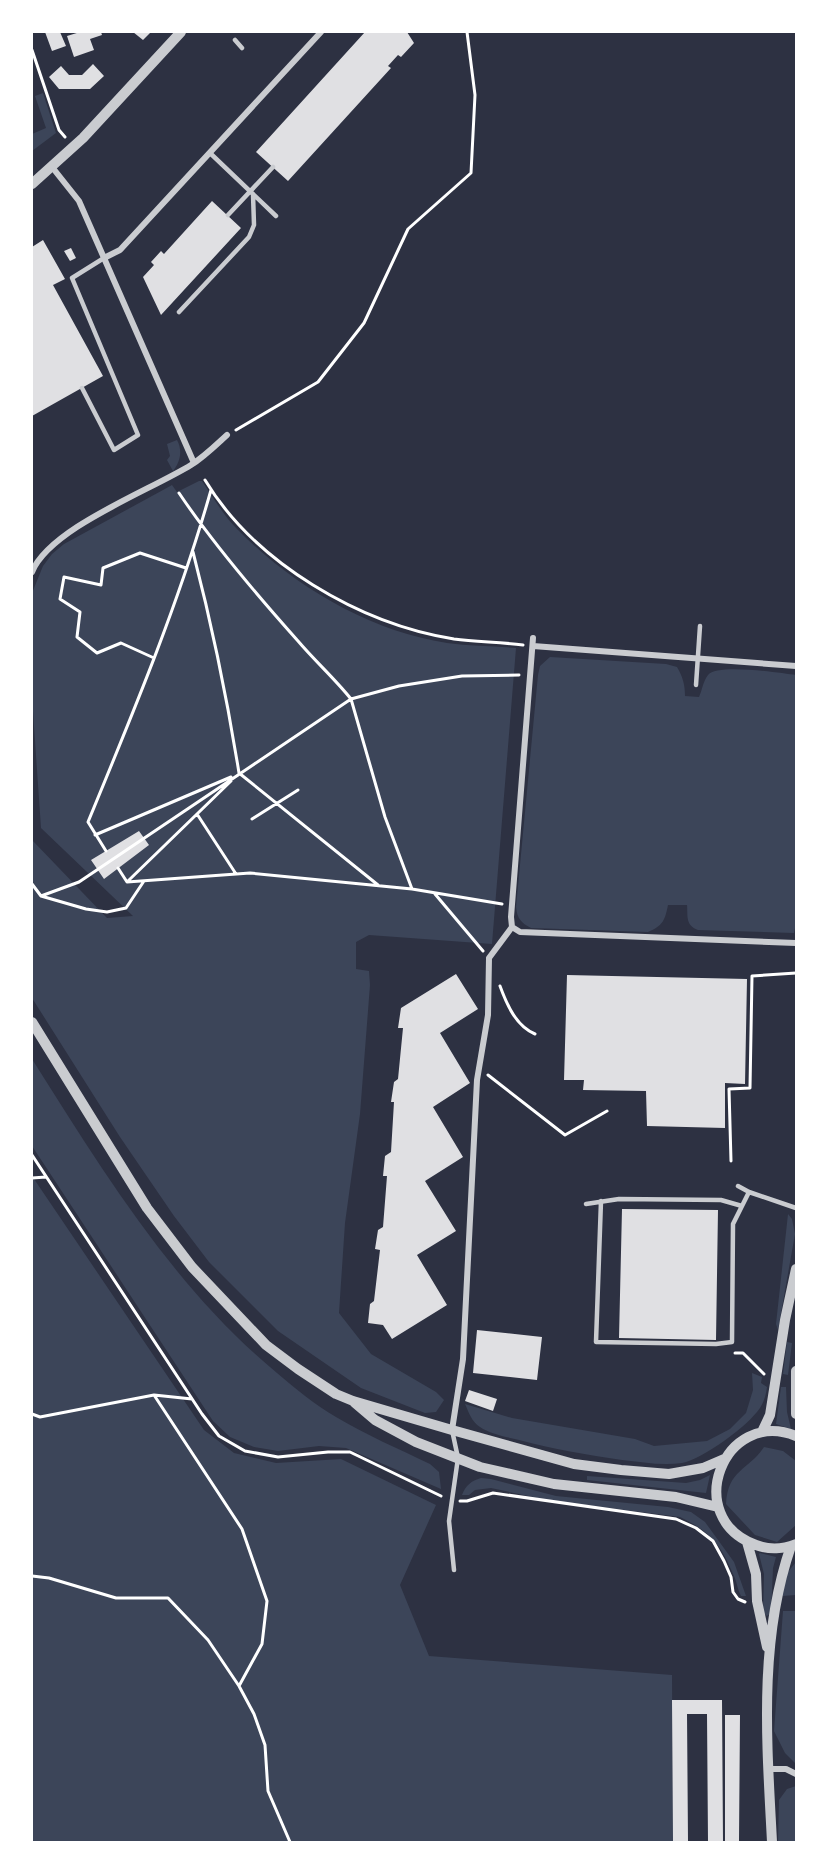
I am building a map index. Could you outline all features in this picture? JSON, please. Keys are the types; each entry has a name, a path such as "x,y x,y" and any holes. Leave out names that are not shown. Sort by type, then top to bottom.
{"street":[{"path":"32,184 74,147 180,32"},
{"path":"104,258 120,250 321,32"},
{"path":"52,167 79,201 194,463"},
{"path":"32,572 36,562 60,537 194,463 227,435"},
{"path":"452,1430 463,1359 477,1080 488,1015 489,958 512,927 533,638"},
{"path":"533,646 796,666"},
{"path":"512,927 520,932 796,943"},
{"path":"32,1022 147,1208 192,1267 266,1344 336,1394 352,1401 574,1464 669,1474 704,1468 724,1459"},
{"path":"796,1271 796,1279"},
{"path":"762,1432 770,1415 785,1320 796,1271"},
{"path":"796,1371 796,1414"},
{"path":"352,1401 375,1420 416,1442 480,1467 554,1484 676,1497 718,1507"},
{"path":"794,1545 776,1548 761,1547 747,1542 734,1533 724,1521 715,1491 717,1474 724,1459 734,1446 762,1432 776,1431 796,1436"},
{"path":"747,1542 756,1574 761,1626 768,1652"},
{"path":"772,1842 768,1769 768,1652 781,1575 794,1545"},
{"path":"768,1769 786,1769 796,1774"}],"lane":[{"path":"235,40 242,48"},
{"path":"210,153 276,216"},
{"path":"228,215 273,167"},
{"path":"178,312 249,237 254,225 252,192"},
{"path":"82,388 114,450 138,435 72,278 104,258"},
{"path":"696,685 700,626"},
{"path":"738,1186 796,1208"},
{"path":"601,1201 596,1342 716,1344 732,1342 734,1224 749,1192"},
{"path":"586,1204 620,1198 721,1200 742,1206"},
{"path":"452,1430 458,1458 449,1521 454,1570"}],"path":[{"path":"227,435 318,382 364,323 408,229 471,172 475,95 467,32"},
{"path":"32,50 59,130 74,147"},
{"path":"205,480 239,526 275,558 329,595 380,620 454,639 521,645"},
{"path":"106,851 88,822 154,658 193,552 211,490"},
{"path":"179,493 201,525 298,642 351,699 386,817 412,889"},
{"path":"193,552 214,636 239,773 378,885"},
{"path":"154,658 121,643 97,653 77,637 80,612 60,599 64,577 101,585 103,568 140,553 186,568"},
{"path":"40,896 80,882 351,699 399,686 462,676 514,675"},
{"path":"127,882 239,773"},
{"path":"95,835 239,773"},
{"path":"252,819 298,790"},
{"path":"197,814 236,874"},
{"path":"118,868 127,882"},
{"path":"127,882 250,873 412,889 490,902"},
{"path":"32,884 40,896 86,909 107,912 126,908 144,881"},
{"path":"731,1161 729,1089 750,1088 752,976 796,973"},
{"path":"488,1074 565,1135 607,1111"},
{"path":"32,1155 219,1436 244,1451 278,1457 350,1452 441,1496"},
{"path":"32,1178 46,1177"},
{"path":"734,1353 743,1353 764,1374 764,1382"},
{"path":"32,1414 40,1417 154,1395 193,1399"},
{"path":"154,1395 242,1529 267,1601 262,1644 239,1686"},
{"path":"459,1501 467,1501 493,1493 676,1519 696,1528 713,1541 731,1577 733,1592 738,1599 745,1602"},
{"path":"32,1576 49,1578 116,1598 168,1598 208,1640 239,1686 254,1714 265,1745 268,1791 290,1842"}],"shaded area":[{"path":"43,93 56,133 32,151 32,134 46,128 35,96"},
{"path":"177,440 180,456 173,471 167,460 170,456 167,444"},
{"path":"202,481 232,524 259,549 307,587 333,602 389,628 418,637 447,643 516,648 492,944 369,935 356,942 356,969 369,971 370,985 360,1114 345,1223 339,1313 371,1354 436,1392 444,1400 436,1412 425,1413 361,1388 278,1331 209,1262 174,1216 120,1137 32,998 32,840 107,918 133,916 41,828 32,697 32,593 43,566 64,544 172,485 177,492"},
{"path":"550,657 666,664 677,667 685,688 685,696 699,697 705,680 714,671 736,669 796,675 796,923 794,933 698,930 689,923 687,905 668,905 662,922 648,932 531,928 522,922 516,907 538,675 540,666"},
{"path":"32,1059 142,1226 205,1303 277,1373 313,1402 359,1430 430,1464 439,1472 441,1489 346,1448 319,1446 278,1451 254,1447 230,1437 213,1421 32,1146"},
{"path":"32,1176 204,1430 234,1453 276,1463 341,1459 436,1505 400,1585 429,1656 672,1675 673,1842 32,1842"},
{"path":"788,1214 792,1219 795,1234 778,1330 776,1324"},
{"path":"787,1342 792,1343 788,1375 783,1374"},
{"path":"752,1373 762,1377 761,1383 767,1387 763,1403 754,1415 746,1424 713,1449 691,1460 674,1464 596,1456 499,1435 477,1425 465,1404 512,1418 635,1439 654,1446 707,1441 730,1429 746,1413 753,1390"},
{"path":"781,1387 786,1387 787,1412 791,1429 776,1424"},
{"path":"764,1447 783,1451 796,1461 796,1525 777,1542 755,1535 726,1504 728,1492 735,1477"},
{"path":"710,1475 706,1493 587,1480 587,1476 686,1483"},
{"path":"481,1478 556,1496 668,1507 691,1512 705,1522 734,1562 746,1596 741,1596 719,1546 706,1533 680,1517 547,1500 491,1488 475,1490 469,1495 462,1495 469,1484"},
{"path":"760,1553 776,1557 773,1568 771,1613 767,1616 763,1613 764,1574"},
{"path":"796,1562 796,1595 782,1596 787,1573"},
{"path":"783,1611 796,1611 796,1764 785,1753 774,1731"},
{"path":"796,1786 796,1842 778,1842 779,1800 787,1789"}],"building":[{"path":"45,32 60,32 66,46 52,51"},
{"path":"80,32 101,32 102,35 90,39 94,50 74,57 67,36"},
{"path":"133,32 151,32 143,40"},
{"path":"365,32 407,32 414,43 401,57 398,55 388,66 391,68 288,181 256,152"},
{"path":"93,64 104,76 90,89 59,89 49,77 61,66 69,75 82,75"},
{"path":"212,201 241,228 161,315 143,277 154,265 151,262 161,251 164,254"},
{"path":"43,240 65,279 53,285 103,376 32,416 32,247"},
{"path":"71,248 76,258 70,261 64,251"},
{"path":"139,831 149,845 104,879 91,860"},
{"path":"456,974 478,1009 440,1033 470,1083 433,1107 463,1157 425,1181 456,1231 417,1255 447,1305 392,1339 383,1325 368,1323 370,1304 374,1301 380,1250 375,1249 378,1230 383,1227 387,1176 383,1176 385,1156 391,1152 394,1102 391,1102 394,1082 398,1079 403,1028 398,1028 401,1008"},
{"path":"567,975 747,979 745,1084 725,1083 725,1128 647,1126 646,1091 583,1090 584,1080 564,1080"},
{"path":"622,1209 718,1210 716,1340 619,1338"},
{"path":"477,1330 542,1337 537,1380 473,1373"},
{"path":"469,1390 497,1399 493,1411 465,1401"},
{"path":"672,1700 722,1700 723,1842 708,1842 707,1714 687,1714 688,1842 673,1842"},
{"path":"725,1715 740,1715 739,1842 725,1842"}]}
